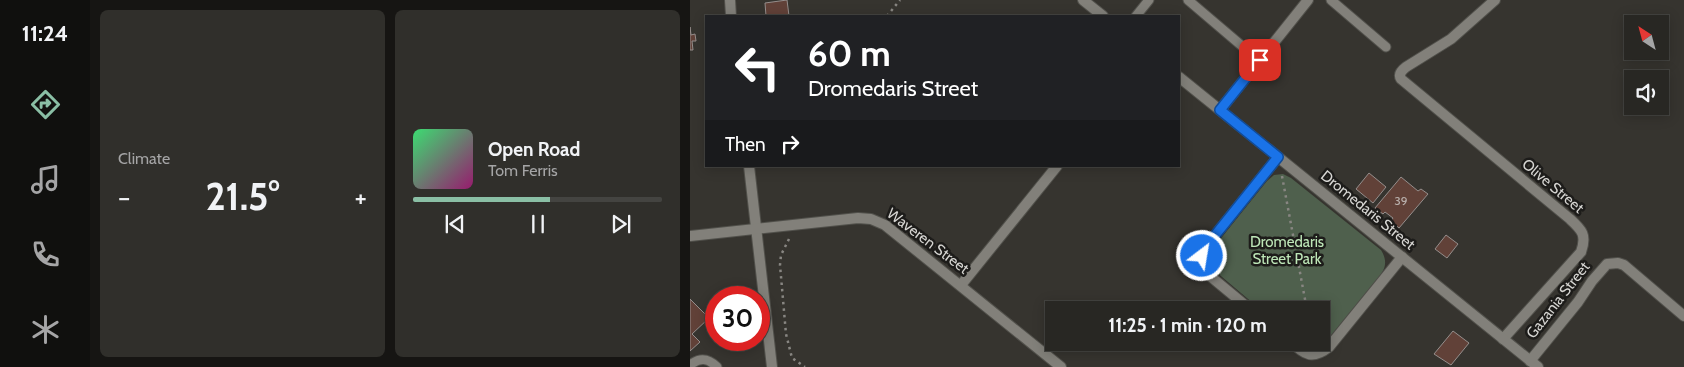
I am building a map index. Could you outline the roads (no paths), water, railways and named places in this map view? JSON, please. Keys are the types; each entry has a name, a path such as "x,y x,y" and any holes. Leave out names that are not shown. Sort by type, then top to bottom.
{"street":[{"path":"730,0 732,15"},
{"path":"1083,0 1102,15"},
{"path":"1220,110 1308,0"},
{"name":"Olive Street","path":"1495,0 1451,39 1406,67 1401,71 1400,75 1401,79 1409,86 1570,219 1580,228 1584,235 1585,242 1581,252 1503,339"},
{"name":"Dromedaris Street","path":"1180,78 1534,364"},
{"path":"1240,301 1210,276 1205,269 1202,256 1204,249 1278,157"},
{"path":"749,167 772,367"},
{"path":"961,285 1056,167"},
{"name":"Waveren Street","path":"690,236 872,218 885,225 1061,367"},
{"path":"1330,346 1402,257"},
{"name":"Gazania Street","path":"1534,364 1592,281 1607,264 1618,263 1624,265 1684,316"},
{"path":"1303,351 1308,355 1316,355 1323,351"}],"lane":[{"path":"1137,15 1149,0"},
{"path":"1188,0 1242,46"},
{"path":"1330,0 1386,47"},
{"path":"690,365 695,361 704,359 712,362 717,367"}],"park label":[{"name":"Dromedaris Street Park","path":"1287,250"}]}
